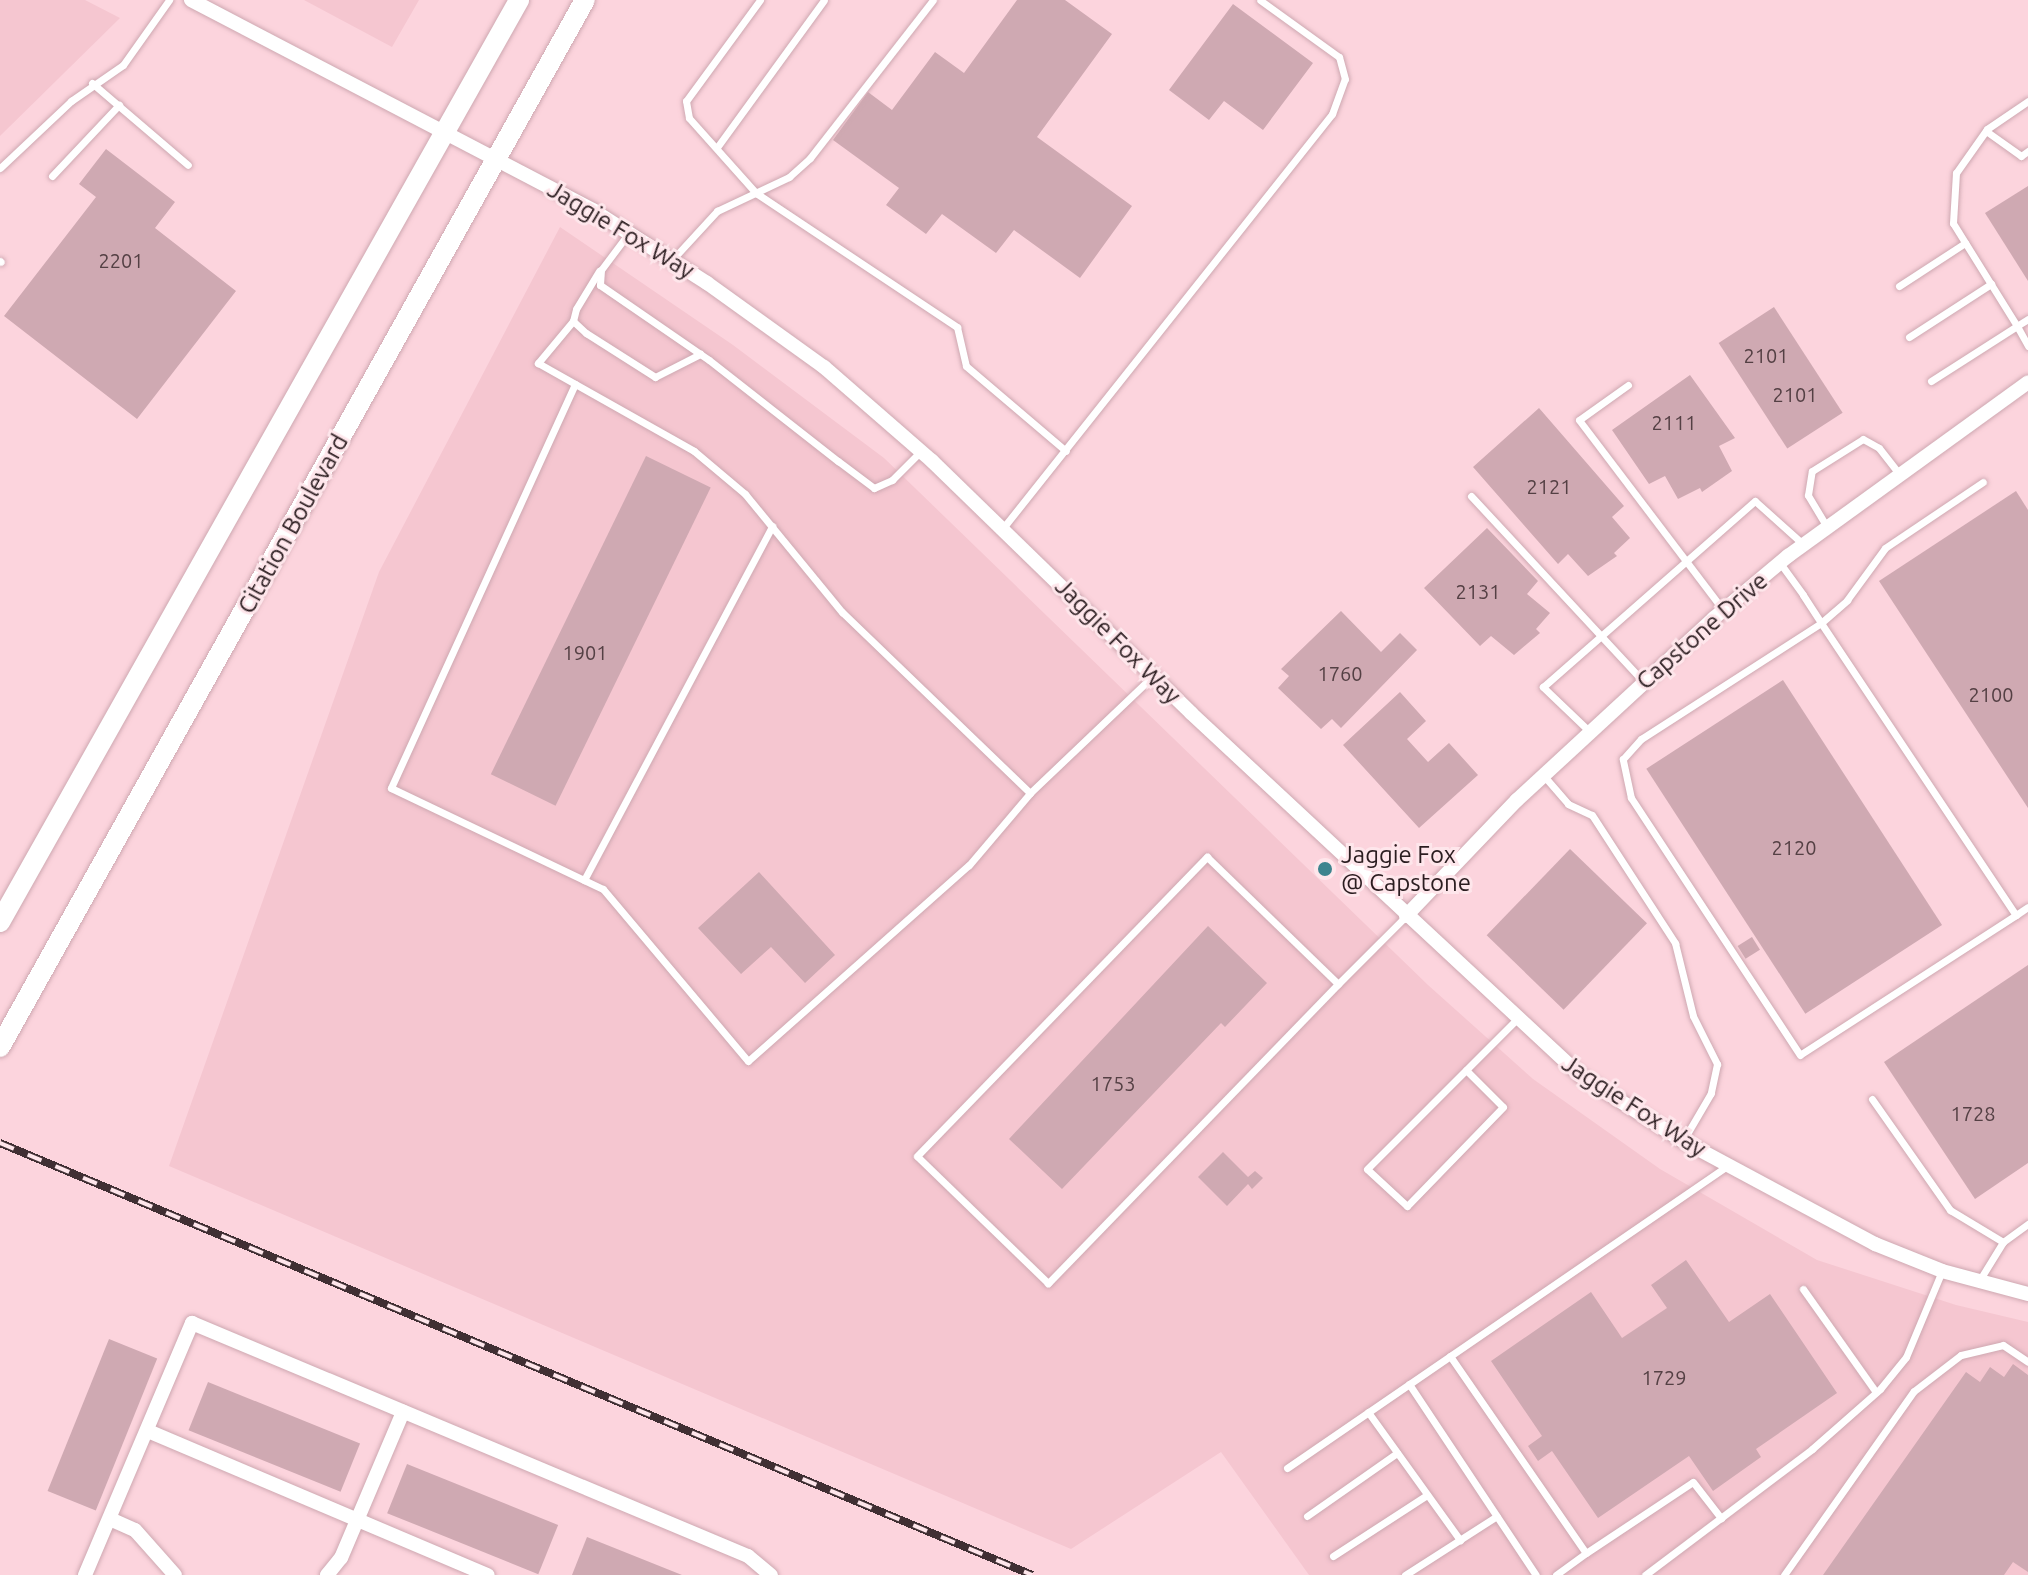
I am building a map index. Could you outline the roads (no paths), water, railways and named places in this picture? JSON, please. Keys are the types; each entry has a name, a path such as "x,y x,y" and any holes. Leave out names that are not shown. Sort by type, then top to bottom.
{"main road":[{"path":"0,922 519,0"},
{"name":"Citation Boulevard","path":"2,1043 585,0"}],"street":[{"name":"Jaggie Fox Way","path":"191,0 498,156 629,232 824,367 921,451 1406,916 1516,1020 1581,1076 1683,1141 1875,1244 1942,1271 2028,1294"},
{"name":"Capstone Drive","path":"1406,916 1589,731 1723,610 1827,527 2028,382"},
{"path":"85,1575 192,1323 748,1556 771,1575"},
{"path":"327,1575 358,1519 403,1412"},
{"path":"148,1431 488,1575"},
{"path":"110,1519 151,1544 175,1575"}],"lane":[{"path":"0,168 92,83 123,65 169,0"},
{"path":"760,0 686,101 689,118 718,146 756,193 957,327 966,366 1066,451"},
{"path":"718,146 824,0"},
{"path":"672,260 717,211 789,177 810,158 933,0"},
{"path":"1003,528 1332,114 1345,79 1339,57 1260,0"},
{"path":"92,83 188,165"},
{"path":"2028,101 1986,131 1956,173 1953,223 2028,346"},
{"path":"52,176 119,105"},
{"path":"1986,131 2021,156 2028,151"},
{"path":"629,232 601,270 573,321 538,363 694,451 745,494 842,612 1030,793"},
{"path":"1899,286 1965,243"},
{"path":"601,270 600,285 700,354 874,488 892,480 921,451"},
{"path":"1909,337 1991,284"},
{"path":"1931,381 2028,319"},
{"path":"573,321 623,360 655,377 700,354"},
{"path":"575,384 391,788 603,889 748,1061 969,865 1030,793 1154,676"},
{"path":"1628,385 1579,420 1723,610"},
{"path":"1827,527 1808,495 1812,471 1863,439 1879,448 1899,474"},
{"path":"1983,482 1885,548 1847,600 1821,623 1628,749 1622,770 1631,798 1800,1055 2028,907"},
{"path":"1471,496 1643,681"},
{"path":"1589,731 1543,687 1755,501 1804,545"},
{"path":"584,880 772,526"},
{"path":"1780,563 2016,915"},
{"path":"1544,775 1568,804 1592,815 1675,943 1693,1016 1717,1064 1711,1093 1683,1141"},
{"path":"1338,984 1207,857 917,1156 1048,1283 1406,916"},
{"path":"1466,1070 1503,1107 1407,1206 1367,1169 1466,1070 1516,1020"},
{"path":"1872,1099 1950,1210 2003,1242"},
{"path":"1287,1468 1727,1166"},
{"path":"1979,1281 2003,1242 2028,1224"},
{"path":"1645,1575 1721,1518 1876,1392 1906,1357 1942,1271"},
{"path":"1803,1289 1876,1392"},
{"path":"1784,1575 1914,1391 1961,1355 2003,1345 2028,1362"},
{"path":"1450,1356 1586,1553"},
{"path":"1409,1384 1536,1575"},
{"path":"1368,1412 1460,1540"},
{"path":"1307,1516 1397,1453"},
{"path":"1556,1575 1693,1482 1721,1518"},
{"path":"1333,1556 1427,1495"},
{"path":"1405,1575 1497,1516"}],"railway":[{"path":"0,1143 1032,1575"}],"place":[{"name":"Jaggie Fox @ Capstone","path":"1325,869"}]}
